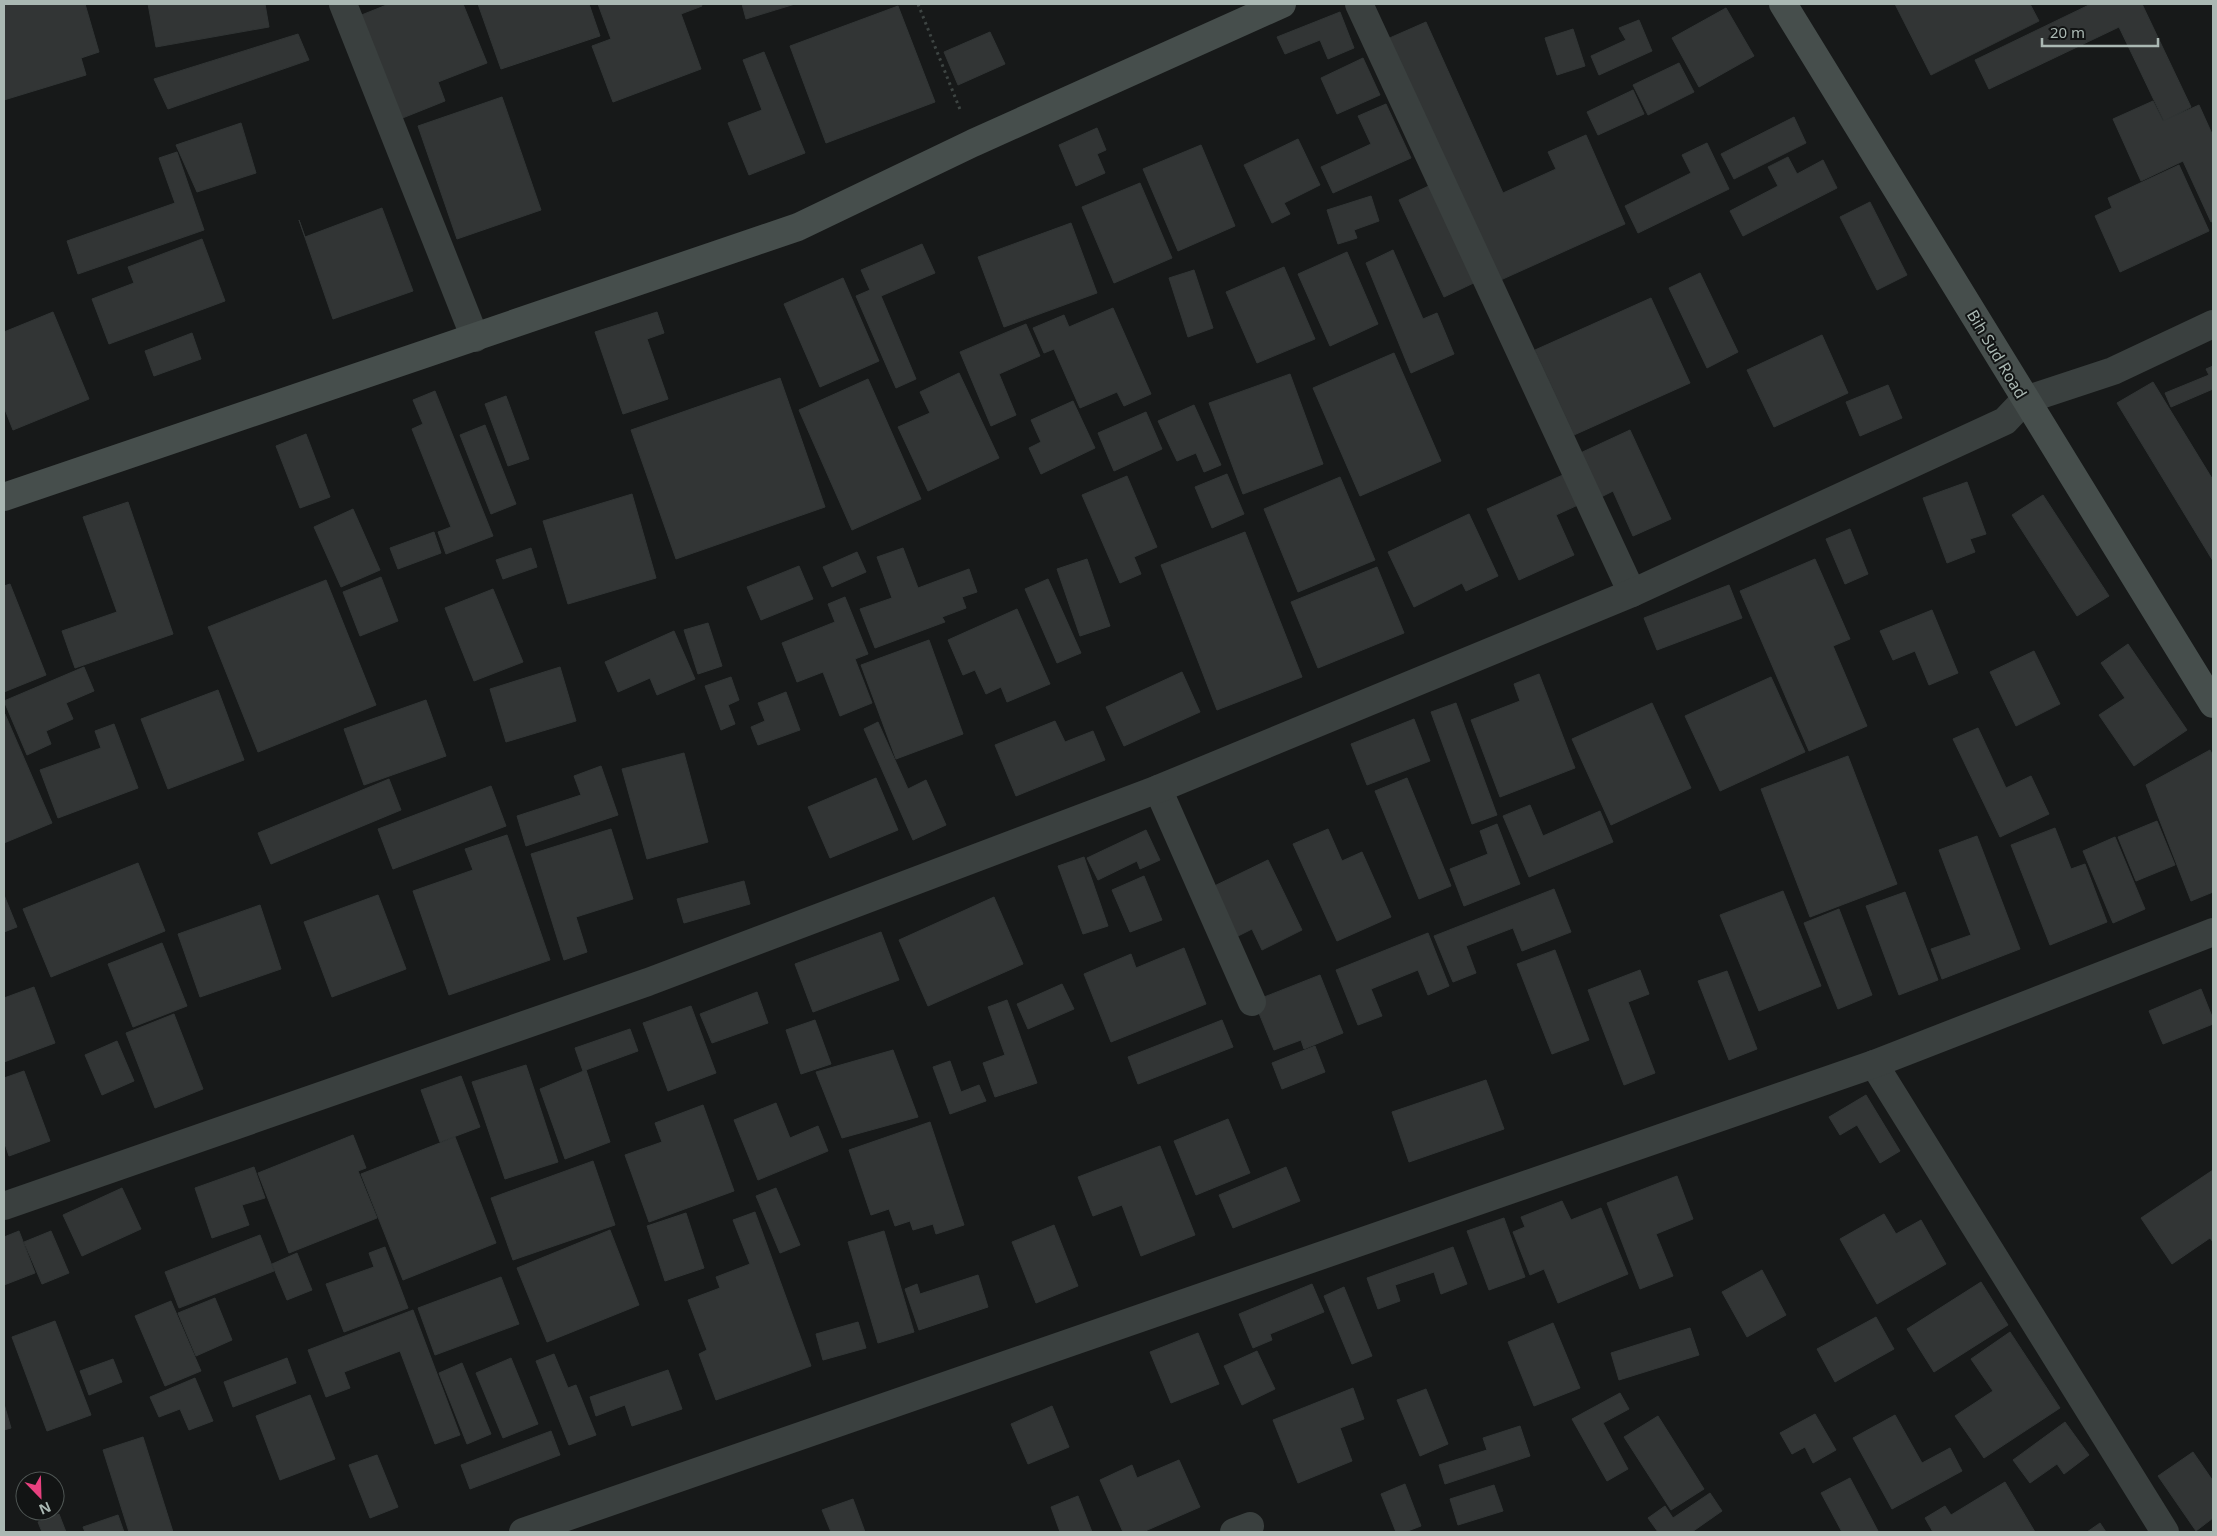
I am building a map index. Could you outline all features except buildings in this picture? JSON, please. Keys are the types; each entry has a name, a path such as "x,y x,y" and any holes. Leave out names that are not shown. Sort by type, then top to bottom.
{"main road":[{"path":"4,497 798,227 974,143 1282,4"},
{"name":"Bih Sud Road","path":"1783,4 2213,704"}],"street":[{"path":"343,4 475,338"},
{"path":"1359,4 1632,593"},
{"path":"4,1206 648,982 1158,788 1632,593 2005,421 2025,400 2113,371 2213,324"},
{"path":"1158,788 1252,1002"},
{"path":"523,1532 1874,1064 2213,932"},
{"path":"1874,1064 2164,1532"}],"path":[{"path":"918,4 974,143"}]}
